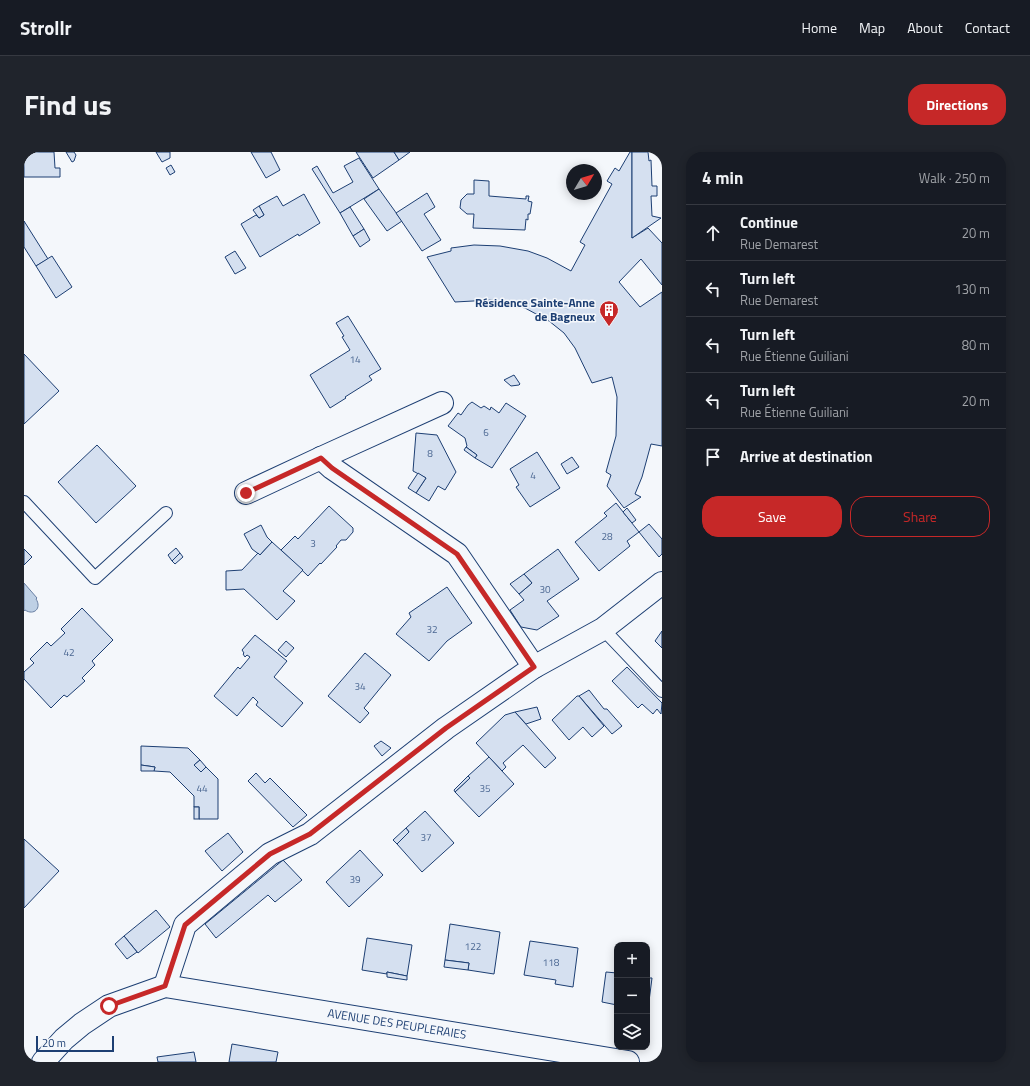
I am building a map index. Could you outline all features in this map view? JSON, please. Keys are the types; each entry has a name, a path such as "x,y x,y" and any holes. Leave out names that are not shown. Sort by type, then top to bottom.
{"street":[{"path":"246,493 442,403"},
{"path":"321,458 332,468 457,554 534,667"},
{"path":"43,1062 64,1039 82,1024 109,1006 165,986 185,925 270,854 310,834 446,728 534,667 603,629 662,583"},
{"name":"AVENUE DES PEUPLERAIES","path":"165,986 628,1062"}],"lane":[{"path":"24,502 95,578 166,513"},
{"path":"603,629 662,690"}],"water":[{"path":"24,583 37,598 38,608 34,612 24,611"}],"building":[{"path":"24,152 54,152 55,168 60,168 60,177 24,177"},
{"path":"66,152 74,152 76,155 74,161 72,162"},
{"path":"156,152 170,152 170,158 162,162"},
{"path":"251,152 271,152 280,170 266,178"},
{"path":"356,152 394,152 399,160 373,178"},
{"path":"394,152 410,152 399,160"},
{"name":"Résidence Sainte-Anne de Bagneux","path":"630,152 632,152 632,238 648,228 662,243 662,285 641,259 619,282 640,307 662,292 662,446 651,444 642,477 635,494 641,497 624,508 607,486 611,475 606,472 616,436 617,397 612,377 592,383 575,348 564,333 549,321 525,308 491,300 455,302 427,257 451,251 451,248 474,245 500,246 528,251 547,258 571,271 585,245 580,242 612,184 607,181 615,168 619,171"},
{"path":"632,152 648,152 649,161 651,160 652,186 657,186 657,196 651,196 652,216 661,218 632,238"},
{"path":"359,158 379,189 340,213 312,169 317,166 333,193 353,182 344,166"},
{"path":"171,165 175,172 170,175 166,168"},
{"path":"474,180 489,181 489,196 526,199 526,196 529,196 528,201 532,202 530,214 528,214 528,220 526,219 525,230 473,228 474,214 467,214 460,208 461,200 467,194 474,194"},
{"path":"379,189 402,221 387,231 364,199"},
{"path":"427,193 435,207 424,214 441,240 422,251 396,213"},
{"path":"304,194 320,223 299,236 298,234 260,257 241,224 256,215 259,218 264,215 259,206 277,196 283,206"},
{"path":"259,206 264,215 259,218 253,210"},
{"path":"350,207 364,229 353,236 340,213"},
{"path":"24,221 48,259 36,266 24,247"},
{"path":"364,229 370,240 360,247 353,236"},
{"path":"235,251 246,268 235,274 225,257"},
{"path":"52,256 72,287 56,298 36,266"},
{"path":"348,316 381,369 369,376 372,380 330,408 310,375 350,350 336,323"},
{"path":"24,354 59,391 24,424"},
{"path":"514,375 520,384 511,386 504,380"},
{"path":"472,402 481,408 484,406 490,410 491,407 499,413 506,403 526,416 492,468 475,458 477,455 466,447 465,438 448,426 458,413 461,415"},
{"path":"416,433 437,435 456,472 445,490 438,486 429,501 416,493 426,478 413,471"},
{"path":"97,445 136,486 96,523 58,482"},
{"path":"466,447 477,455 475,458 464,450"},
{"path":"537,452 560,488 530,507 516,487 519,485 510,469"},
{"path":"572,457 579,467 567,474 561,464"},
{"path":"418,473 426,478 416,493 408,488"},
{"path":"616,503 639,532 627,541 630,546 599,571 575,542 607,516 604,513"},
{"path":"329,506 353,528 353,532 346,540 341,540 336,546 337,547 308,576 281,550 295,536 298,539"},
{"path":"627,508 636,520 632,523 623,512"},
{"path":"649,524 662,539 662,554 659,557 639,532"},
{"path":"261,525 267,537 272,542 260,555 252,549 244,534"},
{"path":"272,542 303,570 283,591 295,601 277,620 244,589 226,590 226,571 242,570 258,553 260,555"},
{"path":"176,548 180,553 172,561 168,555"},
{"path":"24,549 32,557 24,565"},
{"path":"558,549 579,579 547,601 559,616 537,630 521,627 510,610 524,600 519,594 532,583 524,574"},
{"path":"180,553 183,557 175,564 172,561"},
{"path":"524,574 532,583 519,594 510,584"},
{"path":"447,587 472,623 447,641 429,661 396,634 411,617 409,613"},
{"path":"82,608 113,640 92,661 95,665 82,678 85,681 67,697 64,695 51,708 24,679 24,672 34,663 30,659 47,642 51,646 65,633 61,629"},
{"path":"662,631 662,648 655,641"},
{"path":"255,635 287,661 274,677 303,703 282,727 256,705 258,702 253,697 237,716 214,696 238,667 240,669 250,657 247,655 245,657 242,650"},
{"path":"286,641 294,648 286,657 278,650"},
{"path":"365,653 391,675 364,708 369,713 360,723 328,696"},
{"path":"627,667 662,703 661,714 657,709 653,714 642,704 638,708 612,681"},
{"path":"589,690 604,709 607,709 622,726 612,734 579,696"},
{"path":"577,696 579,696 604,726 592,737 583,727 569,740 552,720"},
{"path":"537,707 541,719 526,724 515,712"},
{"path":"515,712 556,758 545,768 523,745 503,763 506,767 502,771 476,743 505,715"},
{"path":"381,741 391,748 382,756 374,746"},
{"path":"141,746 188,748 200,760 194,765 201,772 206,767 218,779 218,819 199,819 199,807 194,807 194,796 170,772 154,771 155,767 141,765"},
{"path":"489,757 514,784 479,817 455,792 470,778 468,776"},
{"path":"200,760 206,767 201,772 194,765"},
{"path":"141,765 155,767 154,771 141,771"},
{"path":"256,773 265,783 270,778 307,815 293,827 248,781"},
{"path":"468,776 470,778 455,792 454,790"},
{"path":"194,807 199,807 199,819 194,819"},
{"path":"425,811 454,843 422,872 397,844 409,832 406,828"},
{"path":"406,828 409,832 397,844 393,840"},
{"path":"228,833 243,852 222,871 205,851"},
{"path":"24,839 59,871 24,908"},
{"path":"360,850 383,875 349,907 326,882"},
{"path":"283,860 302,880 275,902 268,895 216,938 205,924"},
{"path":"156,910 170,927 138,953 124,936"},
{"path":"450,924 500,932 494,974 468,970 469,963 445,960"},
{"path":"124,936 137,952 127,959 115,944"},
{"path":"367,938 412,945 407,976 387,972 387,974 362,970"},
{"path":"530,941 578,948 573,987 555,984 556,980 524,975"},
{"path":"445,960 469,963 468,970 444,967"},
{"path":"387,972 407,976 407,980 387,977"},
{"path":"606,972 614,973 614,1004 602,1002"},
{"path":"650,978 652,978 650,994"},
{"path":"232,1044 278,1052 276,1062 229,1062"},
{"path":"194,1052 196,1062 158,1062 157,1057"}],"place":[{"name":"Résidence Sainte-Anne de Bagneux","path":"609,327"}],"route":[{"path":"109,1006 165,986 185,925 270,854 310,834 446,728 534,667 457,554 332,468 321,458 246,493"}]}
